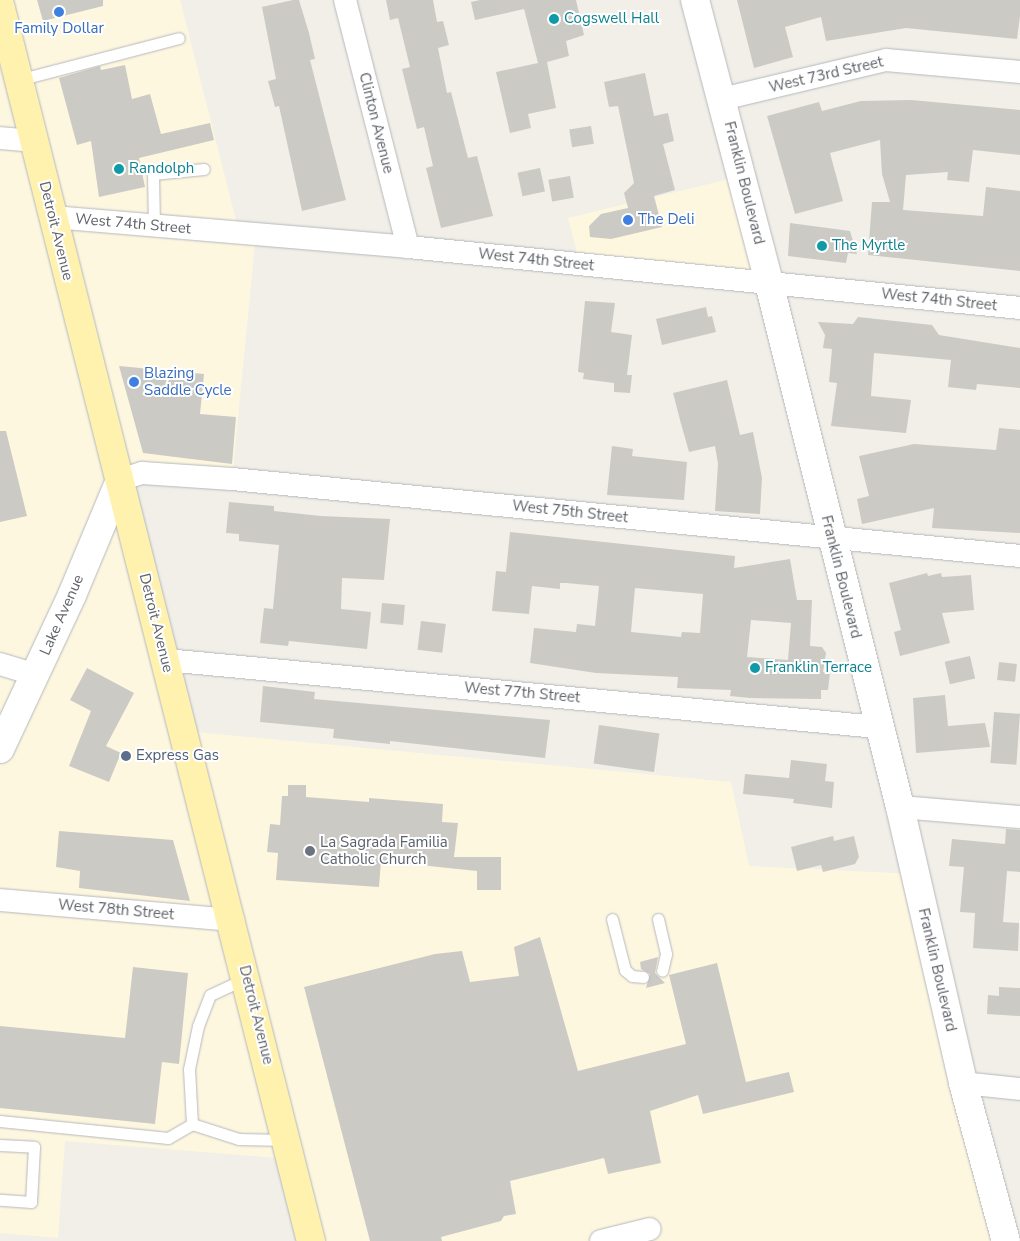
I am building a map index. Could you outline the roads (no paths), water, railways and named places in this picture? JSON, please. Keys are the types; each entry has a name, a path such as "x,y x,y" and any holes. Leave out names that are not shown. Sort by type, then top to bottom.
{"main road":[{"name":"Detroit Avenue","path":"0,5 52,217 233,920 311,1241"}],"street":[{"name":"Clinton Avenue","path":"345,0 408,247"},
{"name":"Franklin Boulevard","path":"695,0 770,284 831,538 900,807 963,1083 1006,1241"},
{"name":"West 73rd Street","path":"722,99 886,60 1020,72"},
{"path":"0,138 33,141"},
{"name":"West 74th Street","path":"52,217 408,247 1020,308"},
{"name":"West 75th Street","path":"120,480 142,474 232,479 1020,556"},
{"name":"Lake Avenue","path":"0,749 35,675 120,480"},
{"name":"West 77th Street","path":"166,660 878,727"},
{"path":"0,664 35,675"},
{"path":"900,807 1020,817"},
{"name":"West 78th Street","path":"0,900 233,920"},
{"path":"963,1083 1020,1089"},
{"path":"601,1241 652,1235"}],"lane":[{"path":"18,80 179,38"},
{"path":"154,225 153,174 204,169"},
{"path":"612,919 626,970 632,976 643,977"},
{"path":"658,919 666,954 662,971"},
{"path":"192,1124 189,1069 198,1026 210,995 247,978"},
{"path":"0,1121 168,1138 192,1124 239,1139 286,1140"},
{"path":"0,1144 34,1147 31,1202 0,1200"}],"place":[{"name":"Family Dollar","path":"59,12"},
{"name":"Cogswell Hall","path":"554,19"},
{"name":"Randolph","path":"119,169"},
{"name":"The Deli","path":"628,220"},
{"name":"The Myrtle","path":"822,246"},
{"name":"Blazing Saddle Cycle","path":"134,382"},
{"name":"Franklin Terrace","path":"755,668"},
{"name":"Express Gas","path":"126,756"},
{"name":"La Sagrada Familia Catholic Church","path":"310,851"}]}
